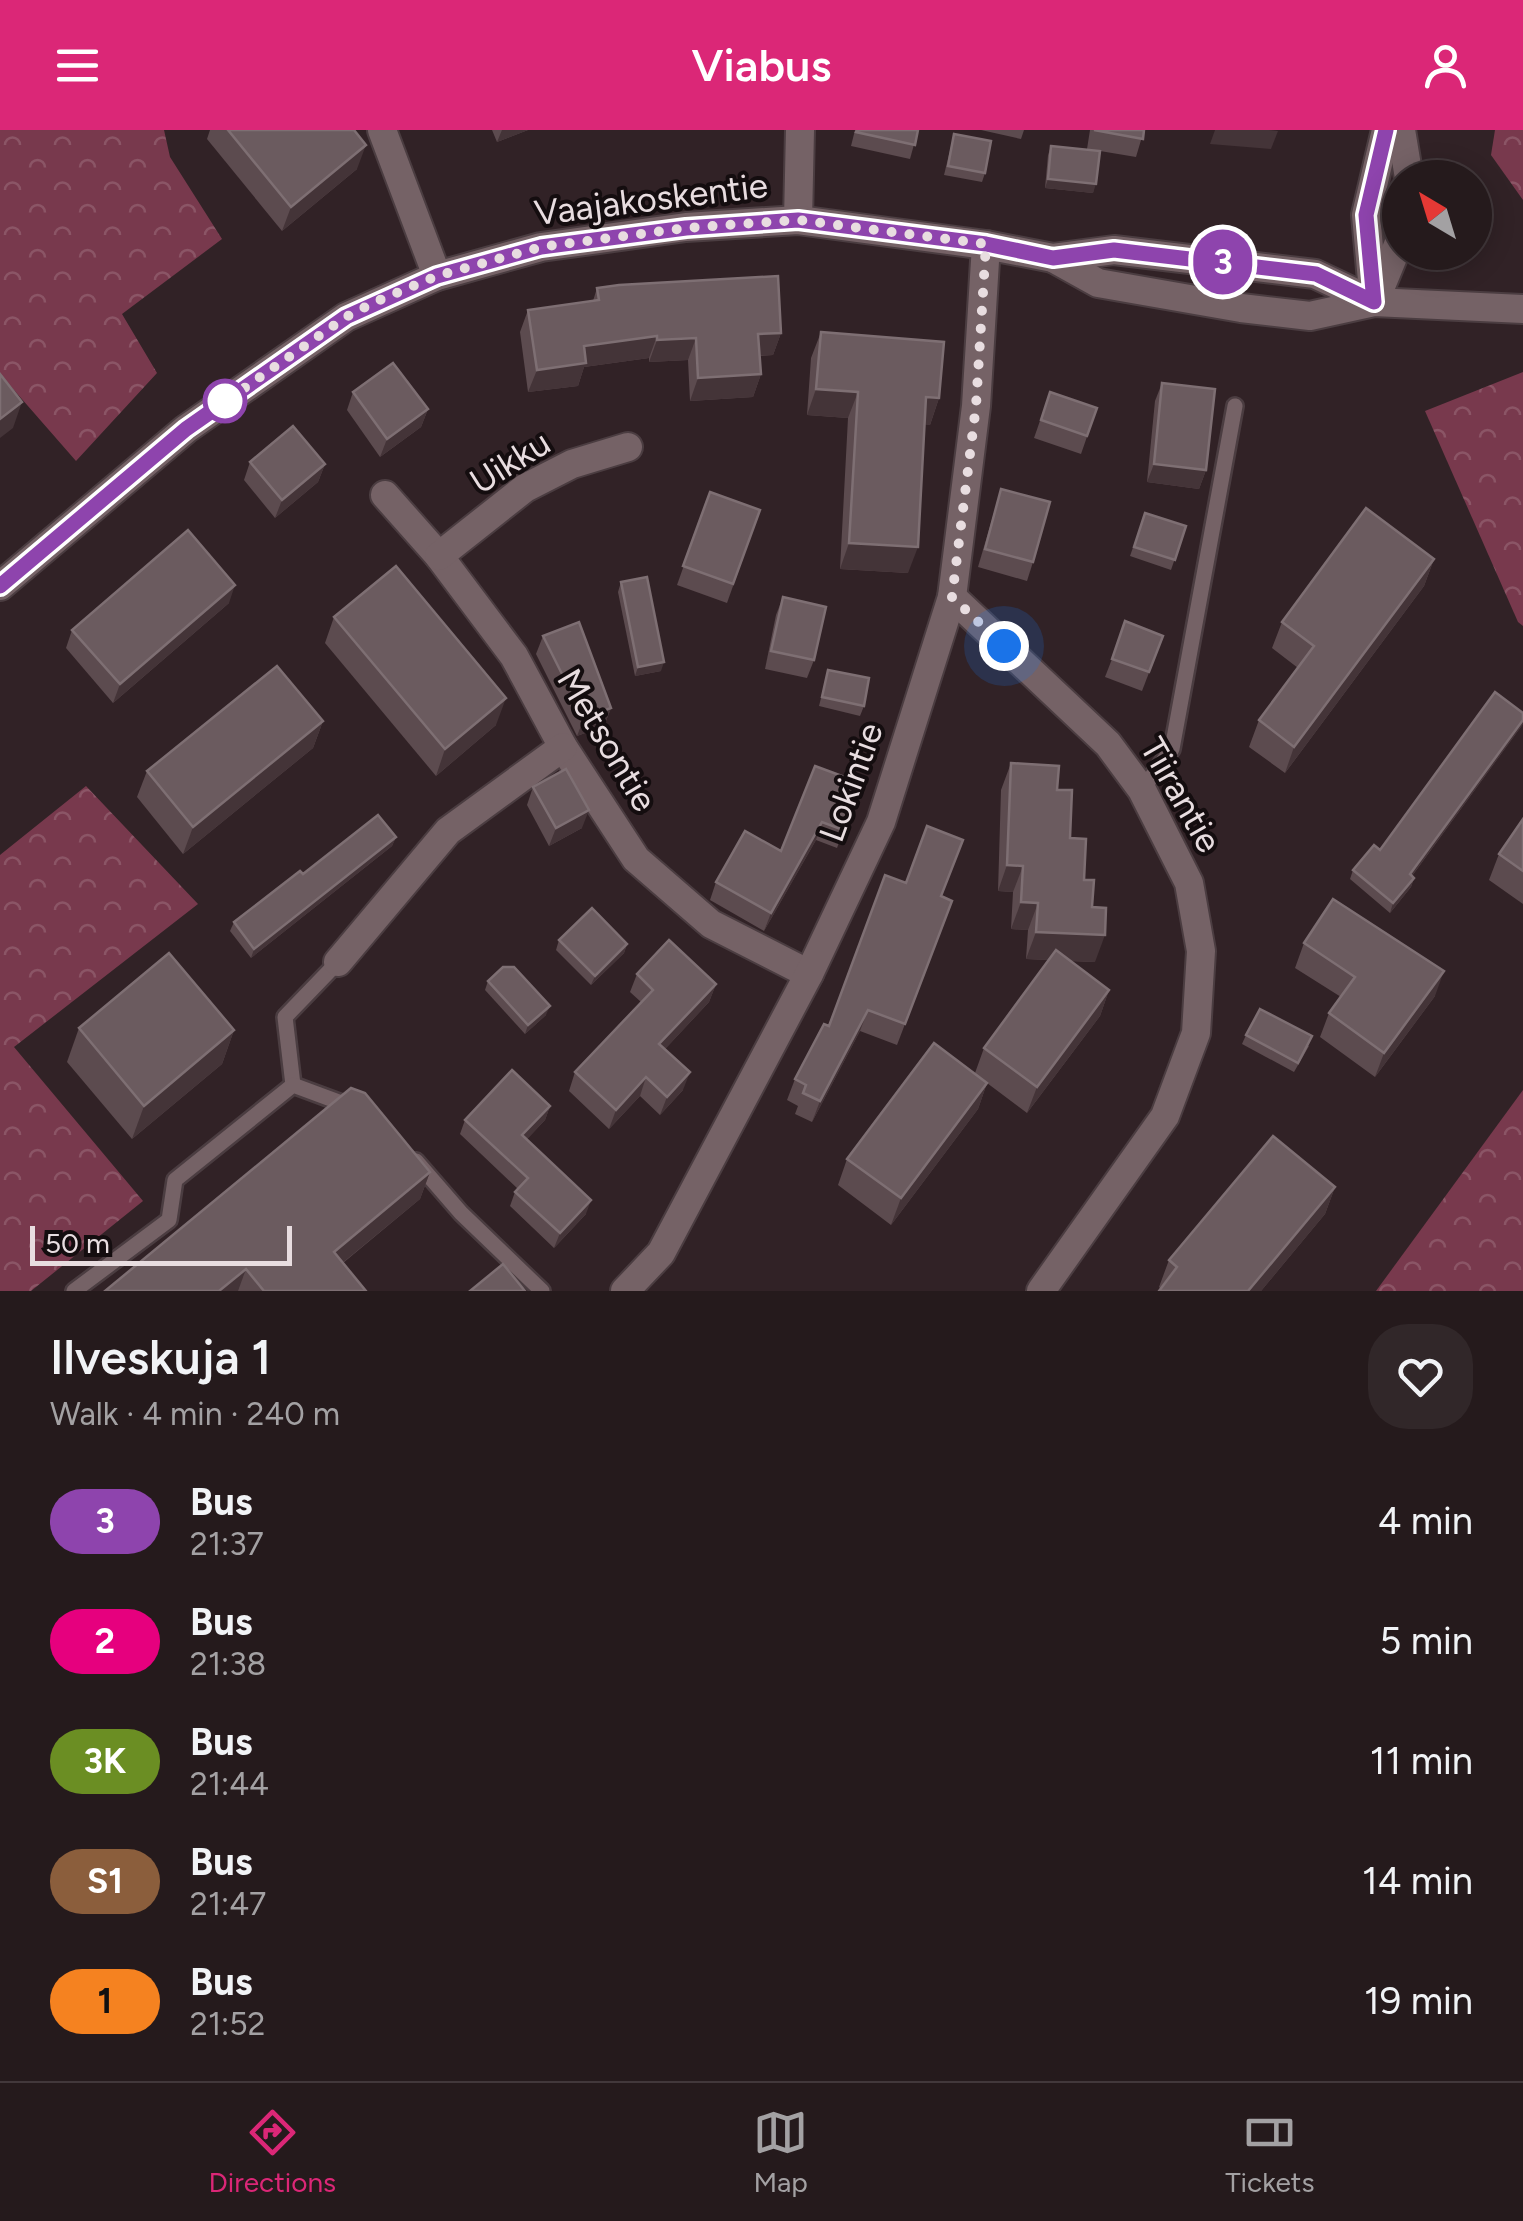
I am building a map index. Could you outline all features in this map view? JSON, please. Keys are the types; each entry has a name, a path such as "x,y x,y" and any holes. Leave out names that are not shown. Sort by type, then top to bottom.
{"street":[{"path":"382,130 437,276"},
{"path":"798,220 800,130"},
{"path":"1374,302 1366,215 1386,130"},
{"path":"1401,130 1406,160"},
{"name":"Vaajakoskentie","path":"0,586 186,429 346,317 437,276 541,247 686,228 798,220 986,244 1053,258 1098,283 1241,308 1310,316 1374,302 1523,310"},
{"name":"Lokintie","path":"625,1291 661,1253 809,974 881,822 952,597 976,406 986,244"},
{"name":"Vaajakoskentie","path":"1053,258 1114,250 1316,274 1374,302"},
{"path":"1374,302 1387,270"},
{"name":"Uikku","path":"439,556 526,488 572,464 628,447"},
{"name":"Metsontie","path":"386,495 439,556 514,656 563,747 636,860 711,924 809,974"},
{"name":"Tiirantie","path":"952,597 1108,744 1142,790 1189,883 1201,951 1196,1034 1165,1116 1041,1291"},
{"path":"338,962 448,831 563,747"}],"lane":[{"path":"1142,790 1172,750 1235,406"},
{"path":"293,1086 285,1016 338,962"},
{"path":"293,1086 378,1116"},
{"path":"74,1291 169,1220 175,1180 293,1086"},
{"path":"402,1144 461,1213 542,1291"}],"green space":[{"path":"0,130 164,130 170,157 222,239 122,314 157,373 76,461 0,374"},
{"path":"1495,130 1523,130 1523,200 1491,155"},
{"path":"1523,372 1523,626 1425,411"},
{"path":"86,786 198,904 14,1047 143,1201 31,1291 0,1291 0,855"},
{"path":"1523,1090 1523,1291 1376,1291"}],"building":[{"path":"228,130 354,130 366,145 291,207"},
{"path":"857,130 918,130 915,145"},
{"path":"1094,130 1144,130 1143,139"},
{"path":"954,134 991,141 985,173 948,166"},
{"path":"1051,146 1100,151 1096,184 1048,179"},
{"path":"778,276 781,333 758,334 761,374 698,378 696,338 657,340 657,336 584,346 586,363 537,370 528,310 599,300 597,288 619,285"},
{"path":"821,332 944,342 939,398 926,397 918,547 849,543 858,392 816,389"},
{"path":"393,363 428,409 387,439 353,392"},
{"path":"0,374 22,402 0,419"},
{"path":"1162,383 1215,389 1206,470 1154,464"},
{"path":"1050,392 1097,408 1087,436 1041,420"},
{"path":"293,426 325,464 282,500 250,462"},
{"path":"1001,489 1050,502 1033,562 985,549"},
{"path":"710,492 760,510 733,584 683,566"},
{"path":"1366,508 1434,559 1294,747 1259,720 1314,646 1282,622"},
{"path":"1145,513 1186,526 1175,560 1134,547"},
{"path":"188,530 235,585 120,684 72,630"},
{"path":"396,566 506,698 445,749 334,617"},
{"path":"647,577 664,662 638,667 621,582"},
{"path":"783,597 826,607 814,660 771,651"},
{"path":"1125,621 1163,636 1149,672 1112,659"},
{"path":"579,622 611,708 584,718 543,636"},
{"path":"277,666 323,721 193,827 147,771"},
{"path":"828,670 869,678 864,706 822,697"},
{"path":"1495,692 1523,713 1523,720 1393,903 1353,870 1374,845 1380,850"},
{"path":"1011,763 1059,766 1057,790 1072,790 1070,838 1086,839 1084,880 1094,880 1092,907 1106,908 1105,935 1036,932 1038,903 1021,902 1023,866 1007,865"},
{"path":"815,766 861,783 843,830 822,822 771,913 716,882 745,831 781,851"},
{"path":"566,769 589,810 556,828 533,787"},
{"path":"378,815 396,837 254,949 234,922"},
{"path":"1523,819 1523,871 1499,854"},
{"path":"927,826 963,840 941,896 952,901 905,1024 868,1010 820,1101 803,1093 806,1085 795,1079 824,1024 829,1026 885,875 906,883"},
{"path":"1333,899 1444,971 1384,1053 1329,1013 1355,977 1304,943"},
{"path":"592,908 627,944 595,976 559,940"},
{"path":"669,940 716,984 659,1044 690,1072 667,1097 646,1077 616,1110 575,1072 653,990 637,974"},
{"path":"1056,950 1109,990 1037,1087 984,1048"},
{"path":"169,953 234,1030 144,1106 79,1028"},
{"path":"503,967 514,967 550,1006 528,1025 488,981"},
{"path":"1260,1009 1312,1036 1298,1063 1246,1035"},
{"path":"934,1043 987,1083 901,1198 847,1159"},
{"path":"512,1070 550,1106 522,1135 591,1200 560,1233 515,1192 528,1178 465,1120"},
{"path":"351,1088 365,1093 430,1172 334,1252 366,1291 264,1291 246,1269 219,1291 105,1291"},
{"path":"1273,1136 1335,1187 1248,1291 1159,1291 1177,1267 1169,1260"},
{"path":"503,1264 525,1291 470,1291"}],"bus line":[{"name":"3","path":"0,586 186,429 346,317 437,276 541,247 686,228 798,220 986,244 1053,258 1114,250 1316,274 1374,302 1366,215 1386,130"}],"route":[{"path":"225,401 213,410 346,317 375,302 437,276 541,247 686,228 798,220 986,244 976,406 952,597 1004,646"}]}
